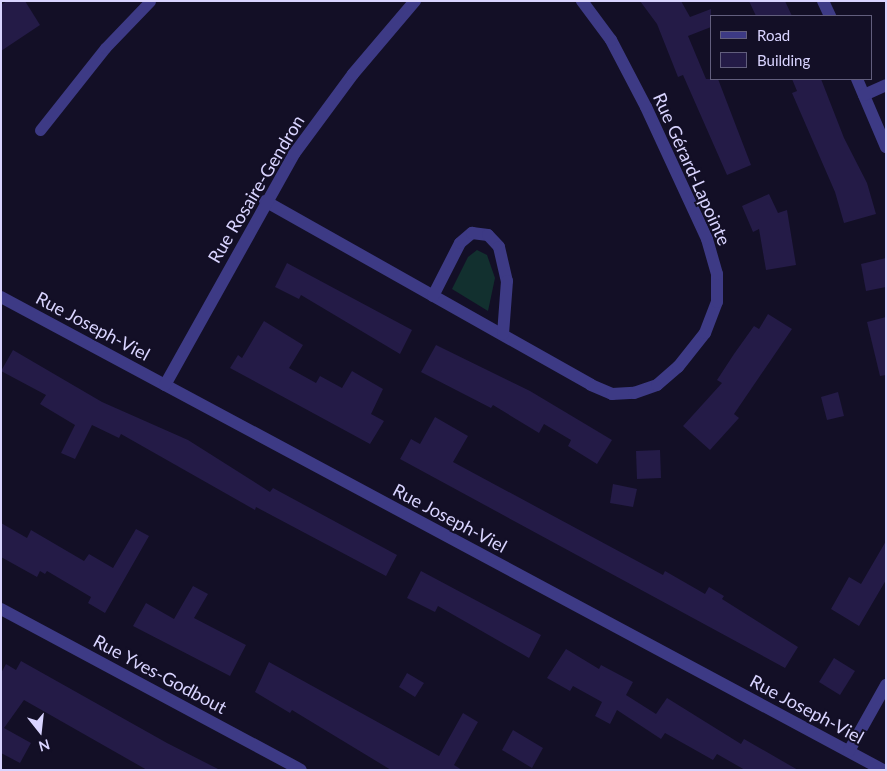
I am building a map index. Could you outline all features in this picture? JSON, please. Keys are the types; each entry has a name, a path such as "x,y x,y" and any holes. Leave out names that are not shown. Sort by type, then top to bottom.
{"street":[{"name":"Rue Rosaire-Gendron","path":"165,385 265,201 320,116 415,1"},
{"name":"Rue Gérard-Lapointe","path":"265,201 591,385 612,394 634,393 657,385 678,367 705,333 717,302 717,274 707,239 611,40 582,1"},
{"path":"824,1 830,15"},
{"path":"857,80 886,147"},
{"path":"864,95 886,86"},
{"path":"432,296 460,243 472,233 488,235 499,247 507,281 503,334"},
{"name":"Rue Joseph-Viel","path":"1,297 883,770"},
{"name":"Rue Yves-Godbout","path":"1,609 302,770"},
{"path":"848,752 886,685"}],"lane":[{"path":"40,130 105,48 150,1"}],"green space":[{"path":"477,250 487,255 495,278 488,311 452,289 468,257"}],"building":[{"path":"7,1 25,1 40,25 1,51 1,5"},
{"path":"640,1 681,1 690,17 711,9 710,27 688,36 706,79 718,80 751,165 727,175 683,75 678,77 657,24"},
{"path":"749,1 785,1 792,15 756,15"},
{"path":"792,80 821,80 844,138 867,183 876,214 844,223 835,192 792,93 797,91"},
{"path":"769,194 778,213 787,210 796,265 766,270 759,229 753,232 742,206"},
{"path":"886,258 886,287 866,291 861,264"},
{"path":"287,263 412,330 400,354 301,295 299,299 275,287"},
{"path":"768,314 792,329 734,414 739,418 710,450 683,426 722,383 717,380 734,354 754,326 759,329"},
{"path":"886,317 886,375 880,376 867,322"},
{"path":"264,321 303,345 289,368 316,383 320,376 342,388 352,371 383,389 371,414 384,421 370,444 230,368 238,355 242,358"},
{"path":"436,345 530,391 612,440 597,464 568,446 571,440 544,424 539,433 493,405 491,408 421,372"},
{"path":"13,350 102,402 188,440 270,492 273,488 397,555 386,576 256,507 255,510 121,434 119,438 92,425 75,459 61,453 75,425 40,404 46,395 1,371"},
{"path":"838,392 844,416 827,420 821,397"},
{"path":"435,417 468,436 453,462 663,575 665,571 705,594 709,587 724,596 722,599 798,647 785,668 400,459 411,439 420,444"},
{"path":"660,450 661,478 637,479 636,451"},
{"path":"613,484 637,489 633,507 610,503"},
{"path":"1,523 27,538 31,530 84,561 89,554 113,568 136,529 149,536 105,613 88,603 91,597 47,571 45,574 40,571 37,577 1,557"},
{"path":"886,541 886,580 859,626 831,609 849,577 861,584"},
{"path":"421,571 541,635 529,658 438,606 435,612 407,598"},
{"path":"193,586 208,594 194,618 246,645 230,676 133,626 146,603 174,619"},
{"path":"566,649 599,669 601,665 633,682 626,695 656,714 667,698 741,744 744,739 798,770 745,770 717,754 713,760 665,733 661,739 617,710 610,724 595,716 602,702 573,686 570,691 547,678"},
{"path":"834,658 855,671 840,695 819,682"},
{"path":"21,661 167,743 220,770 147,770 24,700 4,728 31,743 20,763 1,753 1,673 6,664 16,670"},
{"path":"269,662 439,756 463,713 478,722 454,765 462,770 391,770 292,710 290,713 255,692"},
{"path":"407,673 424,683 415,697 399,687"},
{"path":"513,730 543,748 532,768 502,750"}]}
